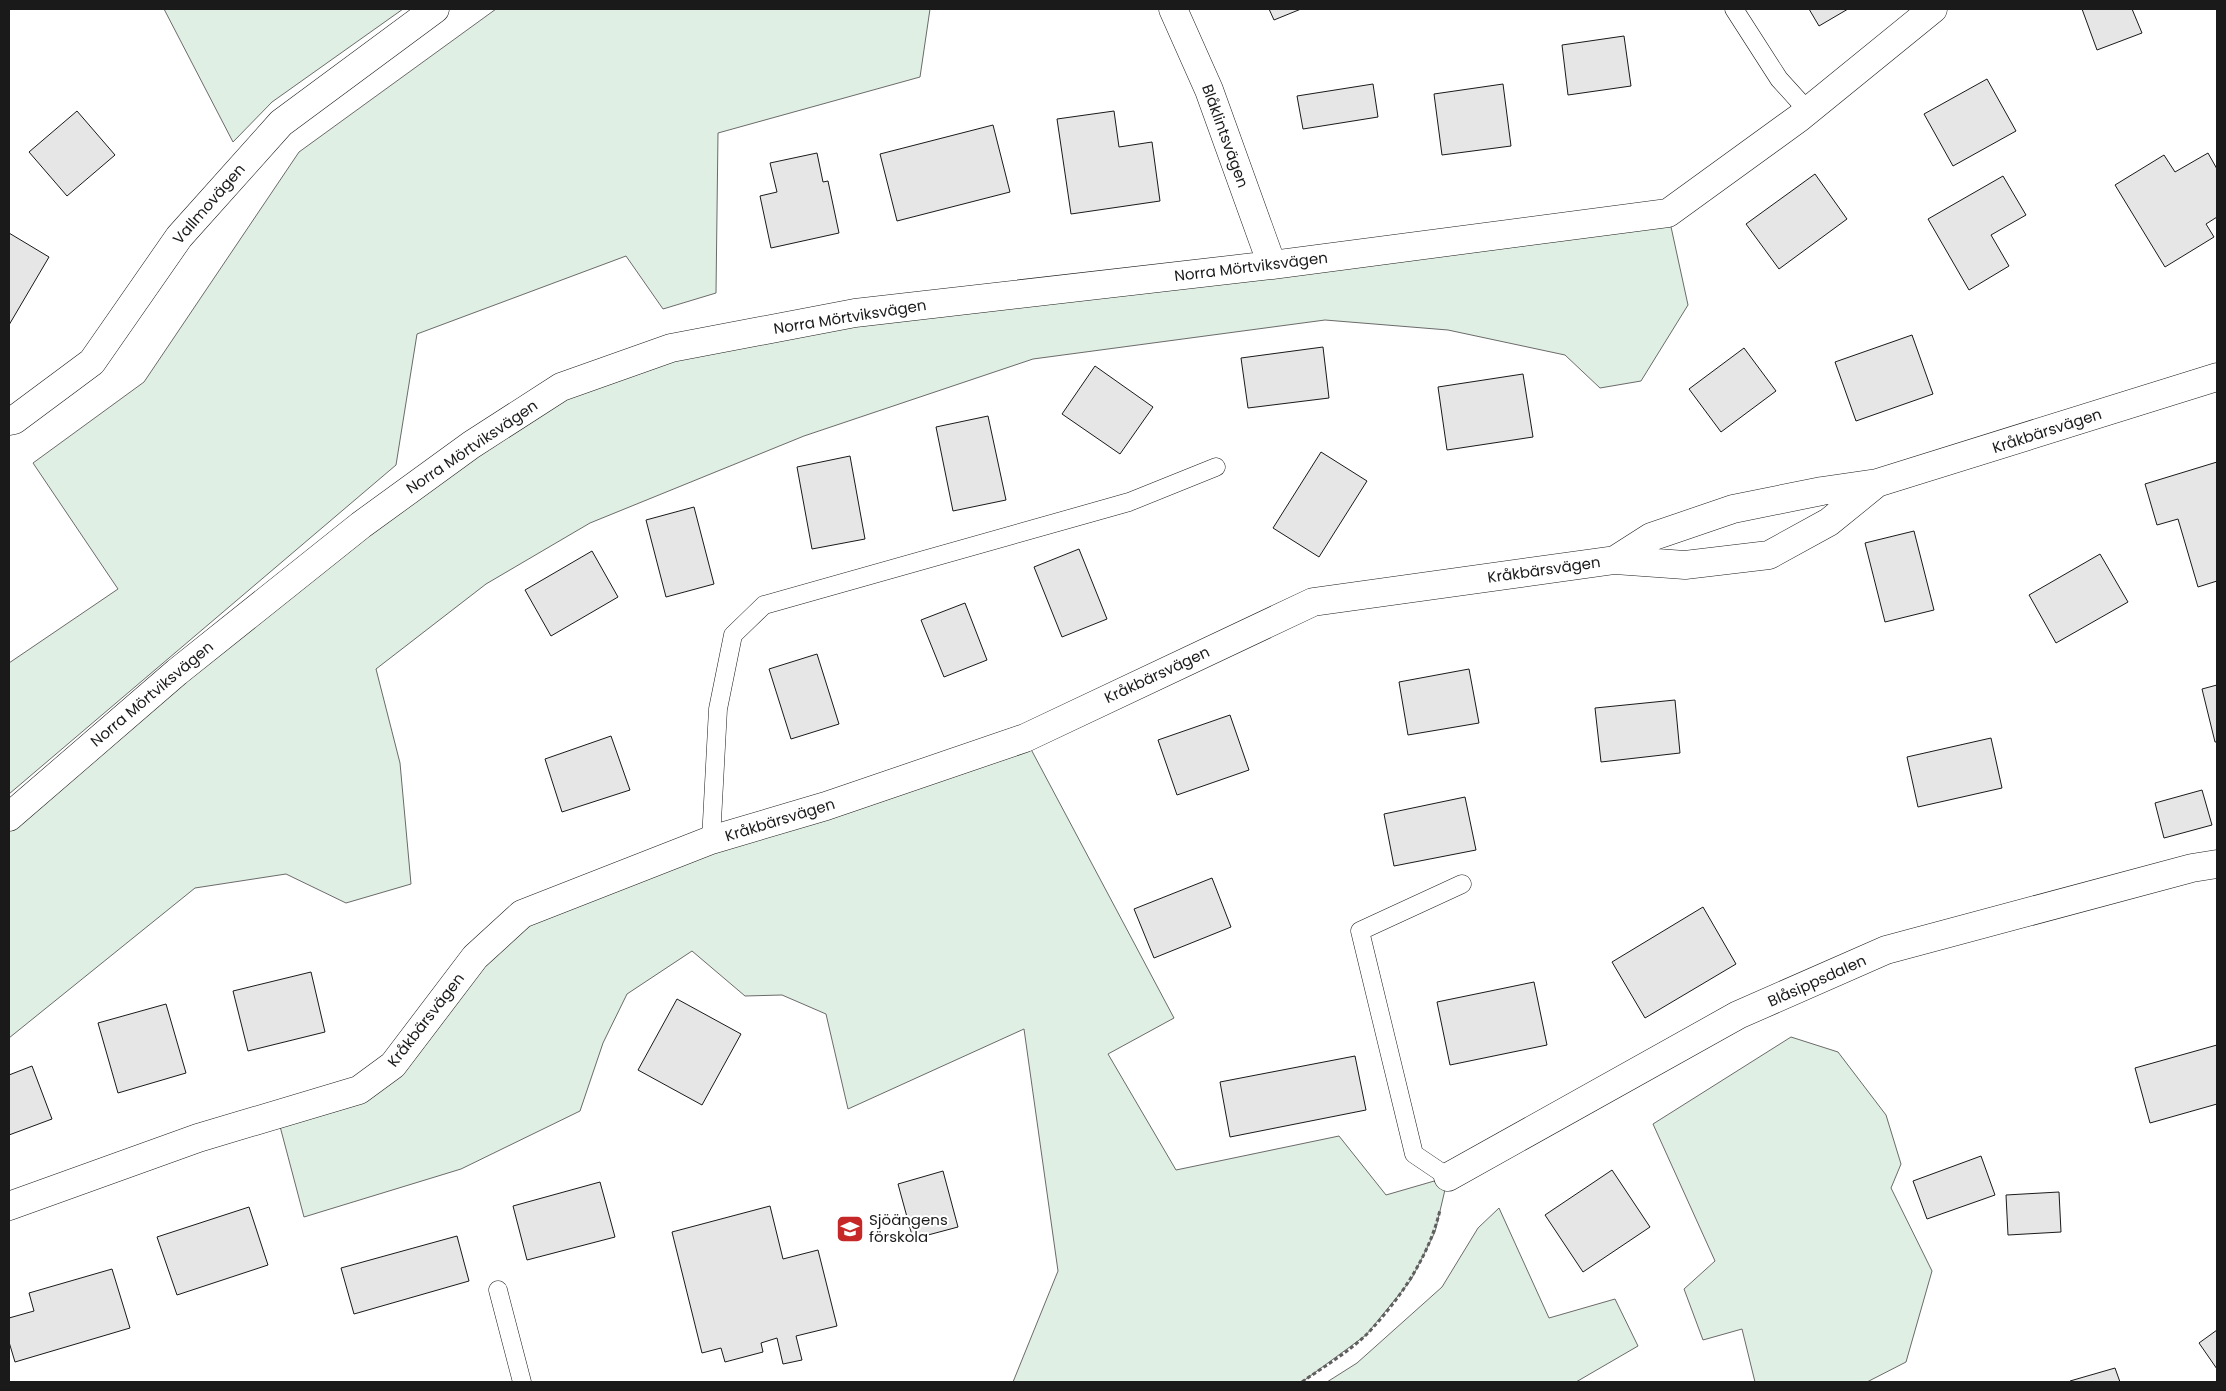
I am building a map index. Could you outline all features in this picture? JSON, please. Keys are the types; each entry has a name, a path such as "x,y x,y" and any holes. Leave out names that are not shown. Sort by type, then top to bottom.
{"street":[{"name":"Vallmovägen","path":"9,421 14,420 92,362 179,237 281,123 435,9"},
{"name":"Blåklintsvägen","path":"1173,9 1209,90 1272,265"},
{"name":"Norra Mörtviksvägen","path":"9,817 177,672 361,525 471,444 561,387 671,348 855,313 1272,265 1668,213 1808,111 1933,9"},
{"name":"Kråkbärsvägen","path":"1615,560 1651,537 1733,510 1822,491 1877,483 2217,377"},
{"name":"Kråkbärsvägen","path":"9,1206 198,1138 359,1090 393,1065 475,957 522,914 711,840 826,806 1025,738 1313,602 1615,560 1685,565 1769,555 1829,522 1877,483"},
{"name":"Blåsippsdalen","path":"1448,1177 1738,1015 1886,950 2183,871 2217,864"}],"lane":[{"path":"1734,9 1779,79 1808,111"},
{"name":"Kråkbärsvägen","path":"711,840 718,709 733,635 764,605 1129,502 1216,467"},
{"path":"1448,1177 1414,1154 1360,931 1462,884"},
{"path":"498,1290 522,1382"}],"path":[{"path":"1302,1382 1366,1335 1411,1280 1435,1232 1448,1177"}],"green space":[{"path":"164,9 403,9 272,102 233,142"},
{"path":"496,9 930,9 920,77 718,133 716,293 663,309 626,256 417,334 396,465 9,794 9,663 118,589 33,463 144,382 299,152"},
{"path":"1668,213 1688,305 1641,381 1600,388 1565,355 1448,330 1325,320 1033,359 804,436 590,523 486,584 376,669 400,763 411,884 346,903 286,874 195,888 9,1038 9,817 471,445 671,348"},
{"path":"1025,738 1174,1018 1108,1054 1176,1170 1339,1136 1386,1195 1448,1177 1435,1232 1411,1280 1366,1335 1302,1382 1013,1382 1058,1271 1024,1029 848,1109 826,1014 782,995 745,996 692,951 627,994 603,1043 580,1111 461,1169 304,1217 277,1115 359,1090 522,914"},
{"path":"1791,1037 1838,1052 1886,1115 1901,1164 1891,1188 1932,1271 1906,1362 1867,1382 1755,1382 1742,1329 1703,1340 1684,1289 1715,1261 1653,1124"},
{"path":"1499,1208 1549,1318 1615,1299 1638,1346 1576,1382 1327,1382 1357,1363 1442,1287 1478,1228"}],"building":[{"path":"1269,9 1301,9 1274,20"},
{"path":"1809,9 1848,9 1819,26"},
{"path":"2082,9 2132,9 2142,33 2097,50"},
{"path":"1624,36 1631,86 1568,95 1562,45"},
{"path":"1987,79 2016,131 1953,166 1924,114"},
{"path":"1373,84 1378,117 1303,129 1297,96"},
{"path":"1503,84 1511,146 1442,155 1434,94"},
{"path":"77,111 115,155 67,196 29,152"},
{"path":"1114,111 1119,147 1152,142 1160,201 1071,214 1057,119"},
{"path":"993,125 1010,192 897,221 880,154"},
{"path":"817,153 823,182 828,181 839,233 771,248 760,196 777,192 770,163"},
{"path":"2208,153 2217,169 2217,217 2206,224 2214,237 2165,267 2115,185 2164,155 2175,172"},
{"path":"1815,174 1847,219 1779,269 1746,224"},
{"path":"2003,176 2026,215 1991,235 2009,266 1969,290 1928,219"},
{"path":"9,233 49,257 9,325"},
{"path":"1912,335 1933,394 1856,421 1835,362"},
{"path":"1323,347 1329,398 1248,408 1241,358"},
{"path":"1744,348 1776,391 1721,432 1689,389"},
{"path":"1095,366 1153,407 1120,454 1062,414"},
{"path":"1523,374 1533,437 1447,450 1438,387"},
{"path":"988,416 1006,500 953,511 936,427"},
{"path":"1321,452 1367,481 1319,557 1273,528"},
{"path":"850,456 865,539 812,549 797,467"},
{"path":"2217,462 2217,581 2198,587 2178,519 2157,525 2145,484"},
{"path":"694,507 714,584 666,597 646,520"},
{"path":"1914,531 1934,610 1885,622 1865,543"},
{"path":"1079,549 1107,619 1062,637 1034,567"},
{"path":"592,551 618,597 551,636 525,590"},
{"path":"2100,554 2128,602 2056,643 2029,595"},
{"path":"965,603 987,660 944,677 921,620"},
{"path":"817,654 839,724 791,739 769,669"},
{"path":"1469,669 1479,723 1408,735 1399,682"},
{"path":"2217,685 2217,742 2215,742 2202,689"},
{"path":"1675,700 1680,753 1601,762 1595,708"},
{"path":"1230,715 1249,770 1177,795 1158,740"},
{"path":"611,736 630,790 562,812 545,759"},
{"path":"1991,738 2002,788 1918,807 1907,757"},
{"path":"2202,790 2212,825 2164,838 2155,803"},
{"path":"1465,797 1476,850 1394,866 1384,814"},
{"path":"1212,878 1231,927 1154,958 1134,909"},
{"path":"1703,907 1736,964 1645,1018 1612,962"},
{"path":"311,972 325,1032 248,1051 233,991"},
{"path":"1534,982 1547,1045 1450,1065 1437,1002"},
{"path":"677,999 741,1034 702,1105 638,1070"},
{"path":"166,1004 186,1073 118,1093 98,1023"},
{"path":"2217,1045 2217,1104 2150,1123 2135,1068"},
{"path":"1355,1056 1366,1110 1230,1137 1220,1082"},
{"path":"32,1066 52,1119 9,1135 9,1075"},
{"path":"1981,1156 1995,1195 1927,1219 1913,1181"},
{"path":"1612,1170 1650,1227 1583,1272 1545,1215"},
{"path":"943,1171 958,1227 913,1239 898,1184"},
{"path":"600,1182 615,1237 527,1260 513,1206"},
{"path":"2059,1192 2061,1232 2008,1235 2006,1195"},
{"path":"770,1206 783,1259 818,1250 837,1326 796,1336 802,1360 783,1364 777,1338 761,1343 763,1352 725,1362 721,1348 702,1353 672,1232"},
{"path":"249,1207 268,1265 177,1295 157,1237"},
{"path":"457,1236 469,1281 354,1314 341,1268"},
{"path":"112,1269 130,1328 15,1362 9,1342 9,1318 34,1311 29,1293"},
{"path":"2217,1330 2217,1369 2199,1343"},
{"path":"2115,1368 2120,1382 2070,1382 2070,1381"}],"place":[{"name":"Sjöängens förskola","path":"850,1229"}]}
